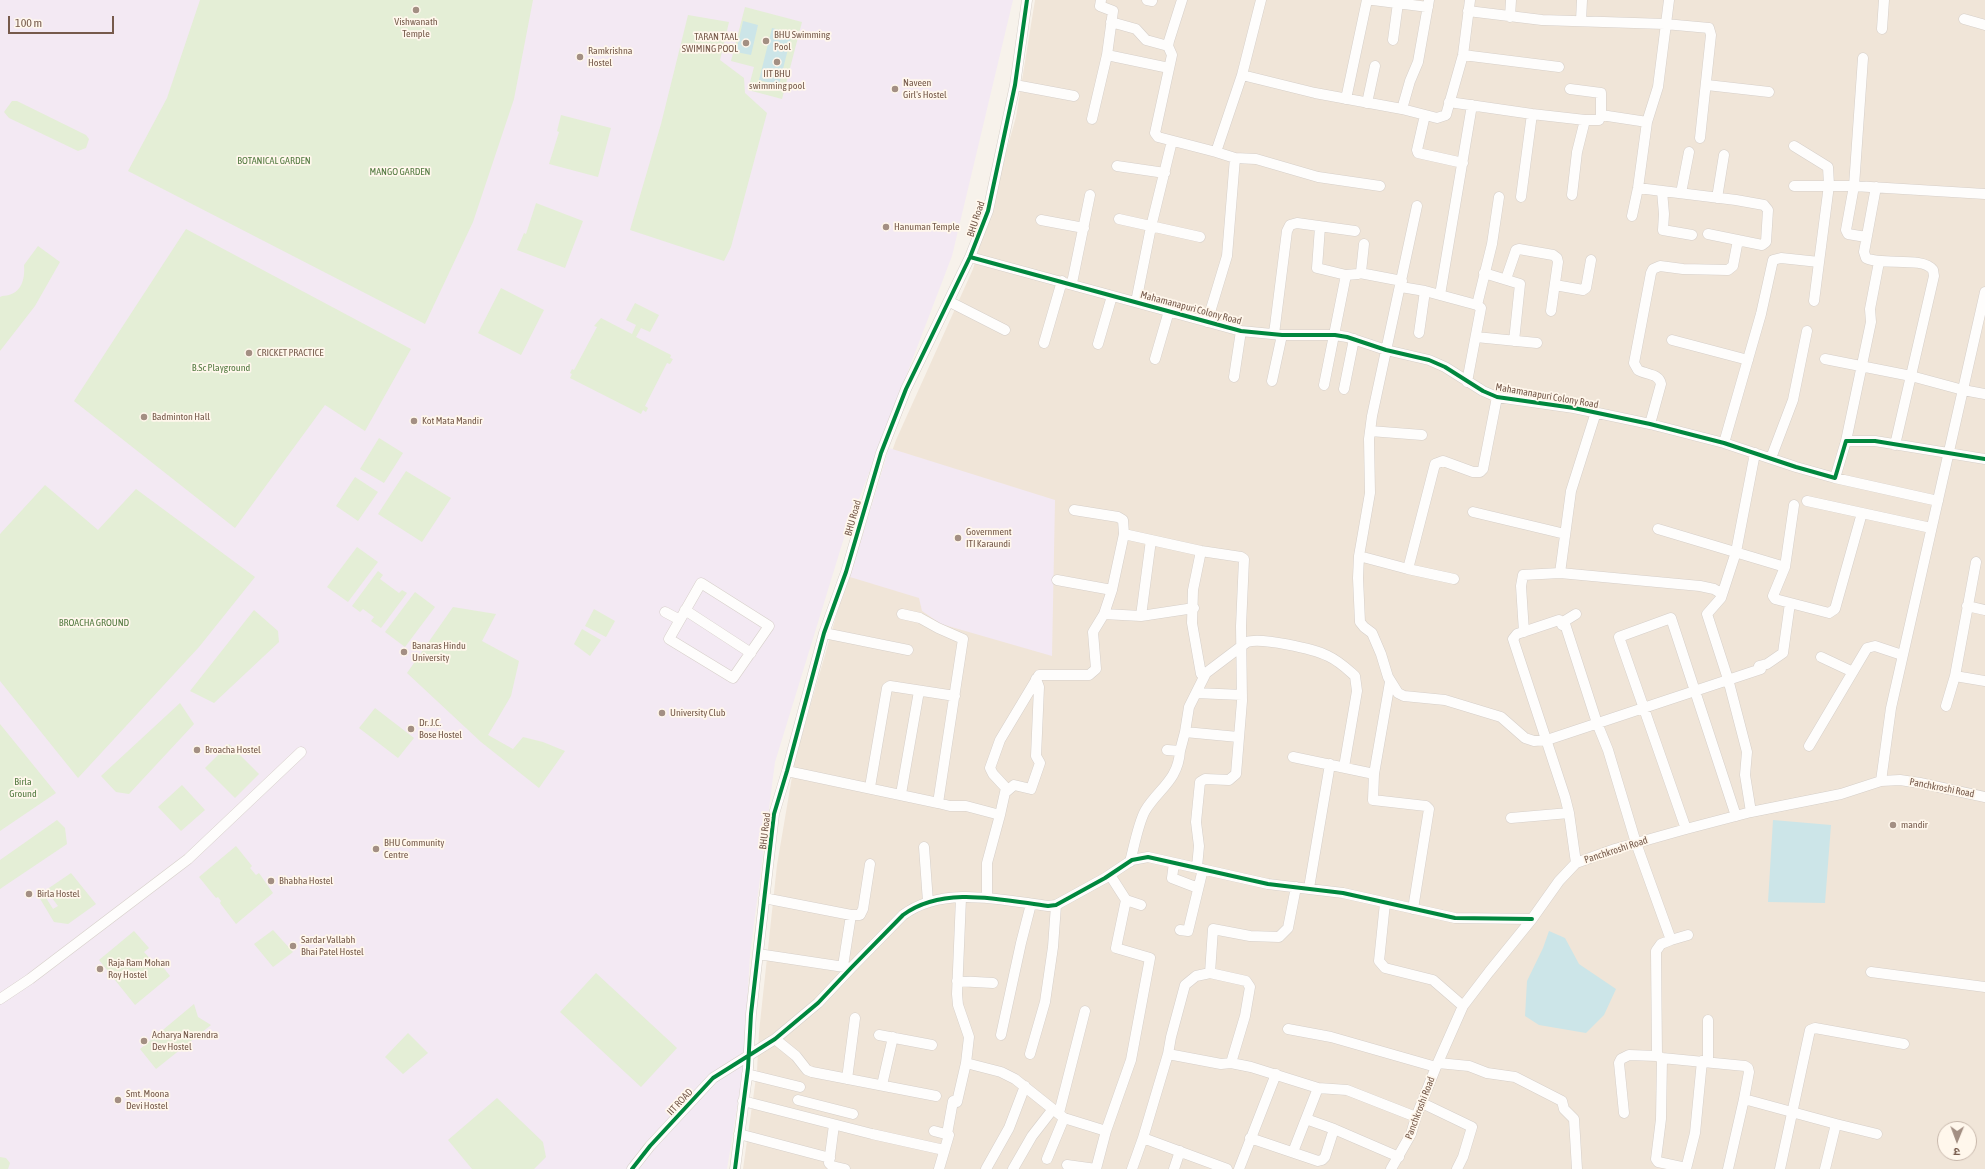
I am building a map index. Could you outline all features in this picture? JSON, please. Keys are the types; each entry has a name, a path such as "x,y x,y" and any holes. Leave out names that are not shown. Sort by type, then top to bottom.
{"street":[{"name":"BHU Road","path":"735,1169 747,1074 751,1014 774,814 824,633 846,572 881,453 897,409 931,337 950,302 988,211 1015,86 1027,0"},
{"path":"1092,119 1107,55 1113,10 1100,6 1101,0"},
{"path":"1182,0 1168,46 1172,55 1155,133 1158,137 1235,158 1256,159 1318,176 1380,186"},
{"path":"1216,152 1242,75 1261,0"},
{"path":"1346,99 1367,0"},
{"path":"1373,0 1429,3 1418,62 1410,81 1402,109"},
{"path":"1242,75 1346,99 1402,109 1437,118 1443,117 1446,115 1463,55 1470,0"},
{"path":"1510,17 1511,0"},
{"path":"1581,21 1582,0"},
{"path":"1632,216 1638,188 1647,122 1658,87 1669,0"},
{"path":"1882,29 1884,0"},
{"path":"1393,40 1395,2"},
{"path":"1468,11 1510,17 1666,24 1709,28 1711,35 1707,85 1700,138"},
{"path":"1964,19 1985,25"},
{"path":"1112,22 1136,29 1146,40 1168,46"},
{"path":"1107,55 1169,68"},
{"path":"1463,55 1559,67"},
{"path":"1863,58 1854,186 1846,232 1848,234 1866,237"},
{"path":"1367,103 1375,66"},
{"path":"1707,85 1769,92"},
{"path":"1015,86 1074,96"},
{"path":"1449,102 1532,114 1585,120 1599,120 1601,115 1601,93 1570,89"},
{"path":"1440,295 1472,106"},
{"path":"1521,198 1532,114"},
{"path":"1425,115 1417,150 1418,153 1463,163"},
{"path":"1601,115 1647,122"},
{"path":"1572,195 1578,152 1585,120"},
{"path":"1136,302 1151,227 1172,141"},
{"path":"1794,146 1828,167 1829,185 1814,301"},
{"path":"1681,193 1689,152"},
{"path":"1717,198 1724,155"},
{"path":"1207,322 1227,256 1235,158"},
{"path":"1117,166 1165,173"},
{"path":"1794,186 1854,186 1985,194"},
{"path":"1876,187 1866,237 1864,256 1868,260 1879,262 1926,264 1934,270 1895,445"},
{"path":"1638,188 1764,205 1768,210 1765,244 1759,245 1708,234"},
{"path":"1662,191 1664,214 1663,230 1692,235"},
{"path":"1044,343 1067,282 1084,228 1090,195"},
{"path":"1477,305 1492,244 1499,197"},
{"path":"1417,206 1370,431 1370,493 1359,556 1358,578 1360,622 1364,628 1372,633 1382,654 1390,682 1398,693 1404,696 1445,700 1501,717 1525,738 1547,740 1694,692 1767,664 1783,653 1790,603"},
{"path":"1119,219 1200,237"},
{"path":"1041,220 1084,228"},
{"path":"1272,381 1278,334 1282,260 1289,227 1293,223 1297,223 1355,231"},
{"path":"1320,227 1317,268 1346,274 1360,273 1477,305 1481,310 1467,382"},
{"path":"1650,424 1661,384 1660,380 1658,377 1638,370 1634,363 1651,273 1653,269 1660,266 1683,269 1728,270 1733,266 1738,240"},
{"path":"1360,273 1364,244"},
{"path":"1506,279 1514,253 1519,249 1553,255 1557,258 1551,311"},
{"name":"Mahamanapuri Colony Road","path":"970,257 1067,282 1169,312 1241,330 1278,334 1335,335 1354,339 1386,350 1429,360 1445,367 1467,382 1497,397 1596,412 1650,424 1724,443 1796,467 1835,478 1938,502"},
{"path":"1724,443 1761,314 1773,260 1780,258 1819,262"},
{"path":"1555,285 1583,290 1586,288 1591,260"},
{"path":"1835,478 1846,441 1862,367 1871,322 1870,309 1879,262"},
{"path":"1484,273 1520,284 1514,341"},
{"path":"1324,385 1346,274"},
{"path":"1419,333 1425,291"},
{"path":"1881,782 1891,708 1902,655 1985,292"},
{"path":"1098,344 1112,296"},
{"path":"950,302 1005,330"},
{"path":"1155,359 1169,312"},
{"path":"1234,377 1241,330"},
{"path":"1771,458 1793,400 1807,331"},
{"path":"1476,337 1536,343"},
{"path":"1344,389 1354,339"},
{"path":"1672,340 1748,360"},
{"path":"1825,359 1911,376 1963,390 1985,394"},
{"path":"1408,569 1435,464 1443,460 1473,472 1480,472 1482,469 1497,397"},
{"path":"1560,574 1571,490 1596,412"},
{"path":"1370,431 1422,435"},
{"path":"1846,441 1875,441 1985,459"},
{"path":"1750,812 1745,775 1747,752 1728,679 1707,614 1722,594 1736,552 1755,453"},
{"path":"1807,501 1931,528"},
{"path":"1794,505 1785,567 1773,596 1778,601 1829,613 1835,609 1862,513"},
{"path":"1007,790 991,771 991,763 1000,740 1036,680 1042,674 1089,675 1096,669 1093,632 1104,614 1112,590 1124,534 1124,523 1123,520 1118,517 1074,510"},
{"path":"1474,512 1565,534"},
{"path":"1658,529 1785,567"},
{"path":"1124,534 1200,551 1241,557 1244,559 1241,618 1242,695 1236,774 1234,778 1229,780 1205,779 1200,782 1196,822 1200,868 1198,888 1188,931 1180,930"},
{"path":"1140,616 1151,540"},
{"path":"1200,551 1193,590 1194,608 1192,623 1201,674"},
{"path":"1359,556 1454,579"},
{"path":"1946,706 1955,676 1976,562"},
{"path":"1524,632 1521,586 1523,575 1560,574 1700,586 1714,589 1722,594"},
{"path":"1057,580 1112,590"},
{"path":"701,584 769,626 733,678 669,639 685,610 701,584"},
{"path":"1967,606 1985,610"},
{"path":"1104,614 1140,616 1194,608"},
{"path":"685,610 750,653"},
{"path":"665,612 680,620"},
{"path":"902,614 920,618 963,639 938,803"},
{"path":"1563,624 1576,614"},
{"path":"1686,829 1645,708 1619,638 1671,618 1694,692 1736,816"},
{"path":"1576,863 1569,813 1547,740 1538,720 1513,640 1517,634 1559,620 1563,624 1597,723 1608,750 1636,843 1670,940"},
{"path":"824,633 908,650"},
{"path":"1130,862 1145,812 1170,782 1179,763 1180,751 1186,732 1190,707 1206,674 1242,646 1253,640 1264,640 1326,655 1340,662 1355,676 1357,691 1344,767"},
{"path":"1809,746 1867,648 1875,646 1902,655"},
{"path":"1821,657 1853,672"},
{"path":"1955,676 1985,681"},
{"path":"987,897 987,863 1007,790 1014,785 1031,789 1034,785 1040,763 1036,756 1039,687 1036,680"},
{"path":"1390,682 1374,774 1372,800 1426,806 1429,809 1413,909"},
{"path":"870,787 887,688 890,686 955,696"},
{"path":"901,794 918,691"},
{"path":"1196,693 1242,695"},
{"path":"1186,732 1238,737"},
{"path":"1167,750 1180,751"},
{"path":"0,999 30,979 188,859 301,752"},
{"path":"1293,756 1374,774"},
{"path":"1309,888 1330,764"},
{"path":"787,771 870,787 950,806 966,806 1000,815"},
{"name":"Panchkroshi Road","path":"1391,1169 1411,1134 1416,1116 1463,1006 1488,972 1532,919 1559,881 1576,863 1636,843 1750,812 1841,794 1881,782 1900,780 1985,797"},
{"path":"1511,818 1569,813"},
{"path":"924,847 928,902"},
{"path":"1030,1054 1045,1002 1053,947 1056,905 1139,858 1148,857 1174,862 1268,884 1343,893 1455,918 1532,919"},
{"path":"1174,862 1172,878 1198,888"},
{"path":"764,898 851,915 860,915 863,909 870,864"},
{"path":"1110,875 1126,900 1141,905"},
{"path":"1210,973 1213,929 1250,936 1279,937 1288,928 1296,887"},
{"name":"IIT ROAD","path":"632,1169 650,1146 713,1078 775,1039 818,1003 847,967 902,916 911,910 928,902 987,897 1032,904 1056,905"},
{"path":"939,1169 949,1137 947,1134 966,1063 969,1037 958,1004 957,981 962,898"},
{"path":"1067,1165 1096,1169 1106,1131 1131,1060 1150,958 1116,948 1126,900"},
{"path":"1385,903 1379,961 1381,965 1384,968 1433,980 1463,1006"},
{"path":"1001,1034 1021,943 1032,904"},
{"path":"758,954 847,967 851,915"},
{"path":"1688,935 1661,944 1656,951 1661,1119 1656,1159 1658,1162 1686,1169 1695,1133 1705,1062 1708,1020"},
{"path":"1871,972 1985,987"},
{"path":"1132,1169 1143,1138 1168,1054 1185,984 1196,976 1210,973 1246,981 1250,987 1245,1016 1231,1064"},
{"path":"957,981 993,983"},
{"path":"1047,1159 1085,1011"},
{"path":"847,1079 856,1018"},
{"path":"1780,1169 1809,1032 1811,1029 1816,1028 1904,1044"},
{"path":"1288,1029 1331,1037 1437,1065 1469,1066 1488,1073 1515,1078 1562,1101 1564,1108 1574,1119 1577,1169"},
{"path":"879,1035 932,1045"},
{"path":"882,1085 893,1037"},
{"path":"775,1039 796,1056 807,1070 936,1096"},
{"path":"1168,1054 1221,1064 1231,1064 1276,1074 1318,1088 1347,1090 1416,1116"},
{"path":"1624,1113 1619,1063 1629,1055 1745,1066 1748,1068 1744,1099 1728,1169"},
{"path":"966,1063 1001,1072 1025,1086 1059,1113 1106,1131"},
{"path":"795,1115 800,1087 807,1070"},
{"path":"747,1074 800,1087"},
{"path":"1239,1169 1276,1074"},
{"path":"986,1169 1009,1128 1025,1086"},
{"path":"1293,1152 1318,1088"},
{"path":"1744,1099 1877,1134"},
{"path":"798,1100 853,1114"},
{"path":"743,1101 834,1125 944,1150"},
{"path":"1422,1103 1472,1127 1463,1157 1457,1169"},
{"path":"1013,1169 1032,1136 1059,1113"},
{"path":"1306,1119 1334,1129 1399,1157"},
{"path":"1825,1169 1836,1124"},
{"path":"834,1125 830,1165 845,1169"},
{"path":"1250,1138 1318,1161 1322,1160 1334,1129"},
{"path":"934,1131 947,1134"},
{"path":"739,1134 830,1158"},
{"path":"1143,1138 1227,1169"},
{"path":"1174,1169 1180,1151"}],"shaded area":[{"name":"Banaras Hindu University","path":"0,0 1013,0 952,256 843,541 775,762 750,955 743,1072 727,1169 0,1169"},
{"path":"1035,0 1985,0 1985,1169 743,1169 757,1071 759,1032 777,865 795,759 847,578 896,440 973,269 1016,117"},
{"name":"Government ITI Karaundi","path":"889,448 1055,500 1052,656 941,624 922,611 919,598 850,577"}],"green space":[{"path":"200,0 533,0 514,99 473,222 425,324 128,171 167,98"},
{"name":"BHU Swimming Pool","path":"745,7 802,22 782,99 748,90 754,67 731,61"},
{"path":"688,15 729,22 720,60 744,78 745,93 767,113 731,247 724,261 630,230 661,124"},
{"path":"12,101 17,101 86,135 89,139 86,148 78,151 9,118 4,112"},
{"path":"561,115 611,128 598,177 549,164 559,132 557,131"},
{"path":"536,203 583,221 565,268 517,250 524,233 526,234"},
{"name":"B.Sc Playground","path":"186,229 411,349 365,431 325,405 235,528 74,401"},
{"path":"38,246 60,262 35,306 0,351 0,297 14,293 20,287 24,274 24,265"},
{"path":"501,288 544,310 521,355 478,333"},
{"path":"635,303 659,315 650,332 641,328 636,337 671,355 670,358 673,359 670,364 667,363 645,406 648,408 646,412 643,410 641,414 570,378 572,369 574,370 597,327 594,326 601,318 632,334 636,325 626,320"},
{"path":"379,438 403,453 384,483 360,469"},
{"path":"406,471 451,498 422,542 378,514"},
{"path":"355,477 378,492 358,521 336,506"},
{"name":"BROACHA GROUND","path":"45,485 98,530 136,489 255,577 199,647 78,778 0,681 0,534"},
{"path":"357,547 378,562 348,602 327,587"},
{"path":"378,571 383,575 380,579 399,593 402,590 407,593 381,628 371,621 374,617 363,609 360,612 352,606"},
{"path":"415,592 435,607 405,647 385,632"},
{"path":"453,607 496,614 482,641 519,661 511,696 488,735 513,749 523,737 543,742 565,751 539,788 481,742 407,673"},
{"path":"594,609 615,621 606,637 585,626"},
{"path":"254,610 278,631 279,642 214,703 190,691"},
{"path":"582,629 601,640 590,656 574,644"},
{"path":"180,703 194,724 129,794 116,792 101,776"},
{"path":"375,708 414,738 398,758 359,728"},
{"name":"Birla Ground","path":"0,724 56,793 0,831"},
{"path":"229,744 259,774 235,798 205,768"},
{"path":"182,785 205,810 181,831 158,807"},
{"path":"57,820 65,828 67,844 0,889 0,860"},
{"path":"236,846 252,866 250,868 256,875 259,873 273,893 236,924 220,903 221,901 218,897 216,898 199,877"},
{"path":"71,873 96,904 68,924 54,922 39,897 43,893 53,909 58,906 46,890"},
{"path":"273,930 293,952 273,967 254,944"},
{"path":"134,931 149,948 144,952 152,961 156,958 170,976 135,1005 99,960"},
{"path":"596,973 677,1048 641,1087 560,1012"},
{"path":"194,1004 198,1017 211,1025 156,1069 140,1049"},
{"path":"408,1033 428,1053 403,1074 385,1057"},
{"path":"497,1098 543,1142 546,1157 534,1169 472,1169 448,1140"},
{"path":"0,1157 6,1158 10,1163 8,1169 0,1169"}],"water":[{"name":"TARAN TAAL SWIMING POOL","path":"743,21 758,25 751,55 736,52"},
{"path":"772,28 792,33 779,85 759,80"},
{"path":"1773,820 1831,825 1825,903 1768,902"},
{"path":"1549,931 1565,938 1579,964 1616,989 1604,1015 1586,1033 1539,1025 1525,1016 1527,981 1543,948"}],"cycle path":[{"path":"735,1169 748,1068 751,1014 774,814 824,633 846,572 881,453 906,389 970,257 988,211 1015,85 1027,0"},
{"path":"970,257 1241,331 1282,335 1335,335 1347,337 1386,350 1429,360 1445,367 1483,391 1497,397 1574,408 1650,424 1724,443 1796,467 1835,478 1846,441 1875,441 1985,459"},
{"path":"632,1169 650,1146 713,1078 775,1039 818,1003 903,915 919,906 936,900 954,897 973,897 992,898 1048,906 1056,905 1105,878 1132,860 1148,857 1268,884 1343,893 1455,918 1532,919"}],"place":[{"name":"Vishwanath Temple","path":"416,10"},
{"name":"BHU Swimming Pool","path":"766,41"},
{"name":"TARAN TAAL SWIMING POOL","path":"746,43"},
{"name":"Ramkrishna Hostel","path":"580,57"},
{"name":"IIT BHU swimming pool","path":"777,62"},
{"name":"Naveen Girl's Hostel","path":"895,89"},
{"name":"Hanuman Temple","path":"886,227"},
{"name":"CRICKET PRACTICE","path":"249,353"},
{"name":"Badminton Hall","path":"144,417"},
{"name":"Kot Mata Mandir","path":"414,421"},
{"name":"Government ITI Karaundi","path":"958,538"},
{"name":"Banaras Hindu University","path":"404,652"},
{"name":"University Club","path":"662,713"},
{"name":"Dr. J.C. Bose Hostel","path":"411,729"},
{"name":"Broacha Hostel","path":"197,750"},
{"name":"mandir","path":"1893,825"},
{"name":"BHU Community Centre","path":"376,849"},
{"name":"Bhabha Hostel","path":"271,881"},
{"name":"Birla Hostel","path":"29,894"},
{"name":"Sardar Vallabh Bhai Patel Hostel","path":"293,946"},
{"name":"Raja Ram Mohan Roy Hostel","path":"100,969"},
{"name":"Acharya Narendra Dev Hostel","path":"144,1041"},
{"name":"Smt. Moona Devi Hostel","path":"118,1100"}],"park label":[{"name":"BOTANICAL GARDEN","path":"274,161"},
{"name":"MANGO GARDEN","path":"400,172"}]}
